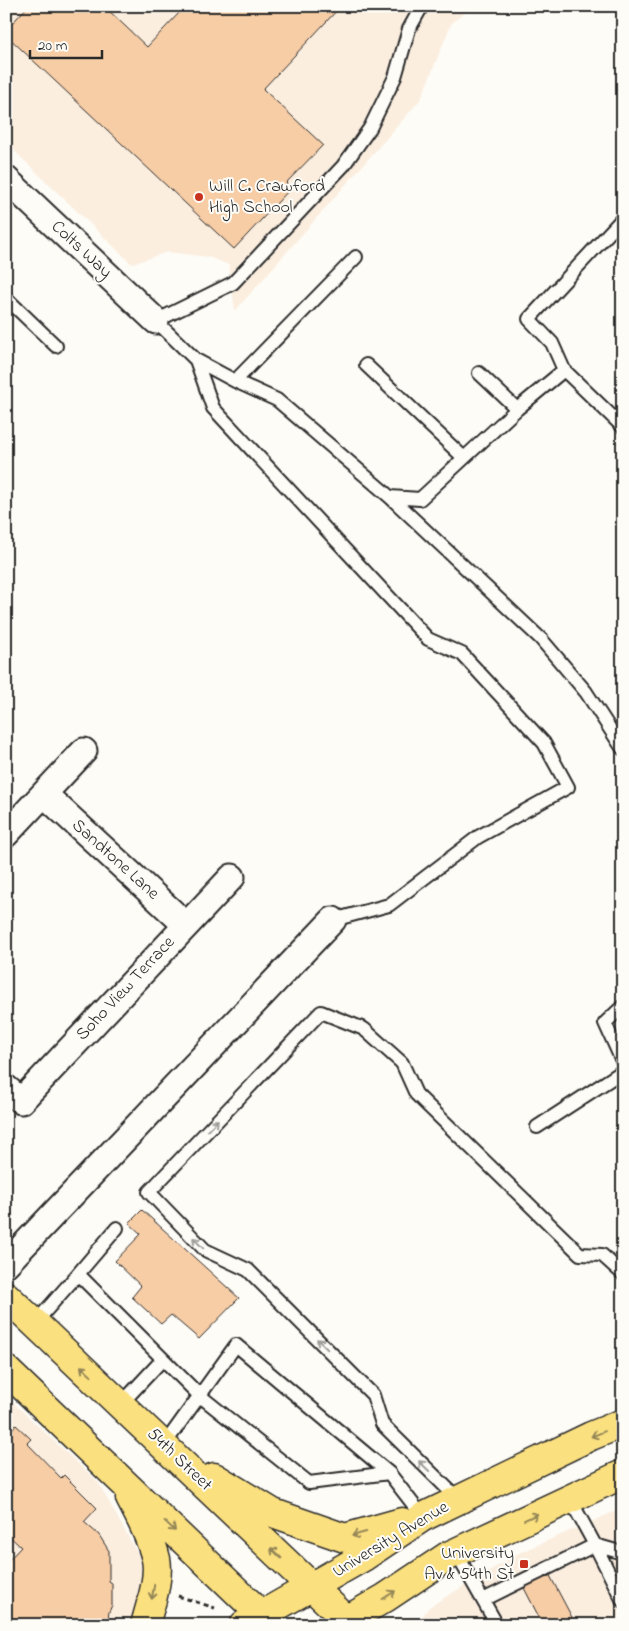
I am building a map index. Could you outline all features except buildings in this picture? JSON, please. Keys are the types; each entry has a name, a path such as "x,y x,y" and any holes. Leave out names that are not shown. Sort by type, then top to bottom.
{"main road":[{"name":"54th Street","path":"6,1296 312,1587 346,1623"},
{"path":"6,1370 122,1481 259,1621"},
{"name":"University Avenue","path":"259,1621 365,1556 423,1517 591,1436 623,1423"},
{"path":"164,1445 273,1513 345,1538 423,1517"},
{"path":"346,1623 456,1553 623,1474"},
{"path":"122,1481 144,1524 156,1561 154,1593 145,1625"}],"street":[{"name":"Colts Way","path":"6,179 156,321"},
{"path":"6,834 84,751"},
{"name":"Sandtone Lane","path":"44,794 186,925"},
{"name":"Soho View Terrace","path":"14,1094 186,925 232,877"},
{"path":"6,1264 333,920"}],"lane":[{"path":"422,6 409,29 395,77 370,128 343,166 233,284 156,321 196,360 235,381 277,400 390,497 541,639 586,692 623,749"},
{"path":"623,218 529,319 552,343 564,370 623,427"},
{"path":"235,381 356,257"},
{"path":"6,298 56,346"},
{"path":"196,360 212,408 428,639 462,654 544,743 568,787 478,837 389,905 333,920"},
{"path":"366,366 464,458"},
{"path":"390,497 420,499 517,409 564,370"},
{"path":"480,373 517,409"},
{"path":"623,1006 605,1023 623,1063"},
{"path":"459,1500 382,1424 373,1395 248,1270 205,1250 149,1192 321,1012 364,1029 402,1063 416,1094 580,1254 602,1255 623,1274"},
{"path":"537,1127 623,1071"},
{"path":"36,1323 117,1228"},
{"path":"78,1274 199,1395 310,1483 389,1473"},
{"path":"164,1445 236,1346 389,1473 423,1517"},
{"path":"121,1404 163,1359"},
{"path":"570,1499 623,1601"},
{"path":"483,1600 595,1545 623,1553"},
{"path":"456,1553 497,1625"}],"path":[{"path":"176,1596 218,1609"}],"shaded area":[{"name":"Will C. Crawford High School","path":"6,6 472,6 451,24 421,99 235,311 229,265 208,257 167,252 132,264 6,143"},
{"path":"6,1396 98,1482 140,1558 144,1598 137,1625 6,1625"},
{"path":"623,1508 623,1625 416,1625 429,1607 519,1553"}],"place":[{"name":"Will C. Crawford High School","path":"199,197"},
{"name":"University Av & 54th St","path":"524,1564"}]}
